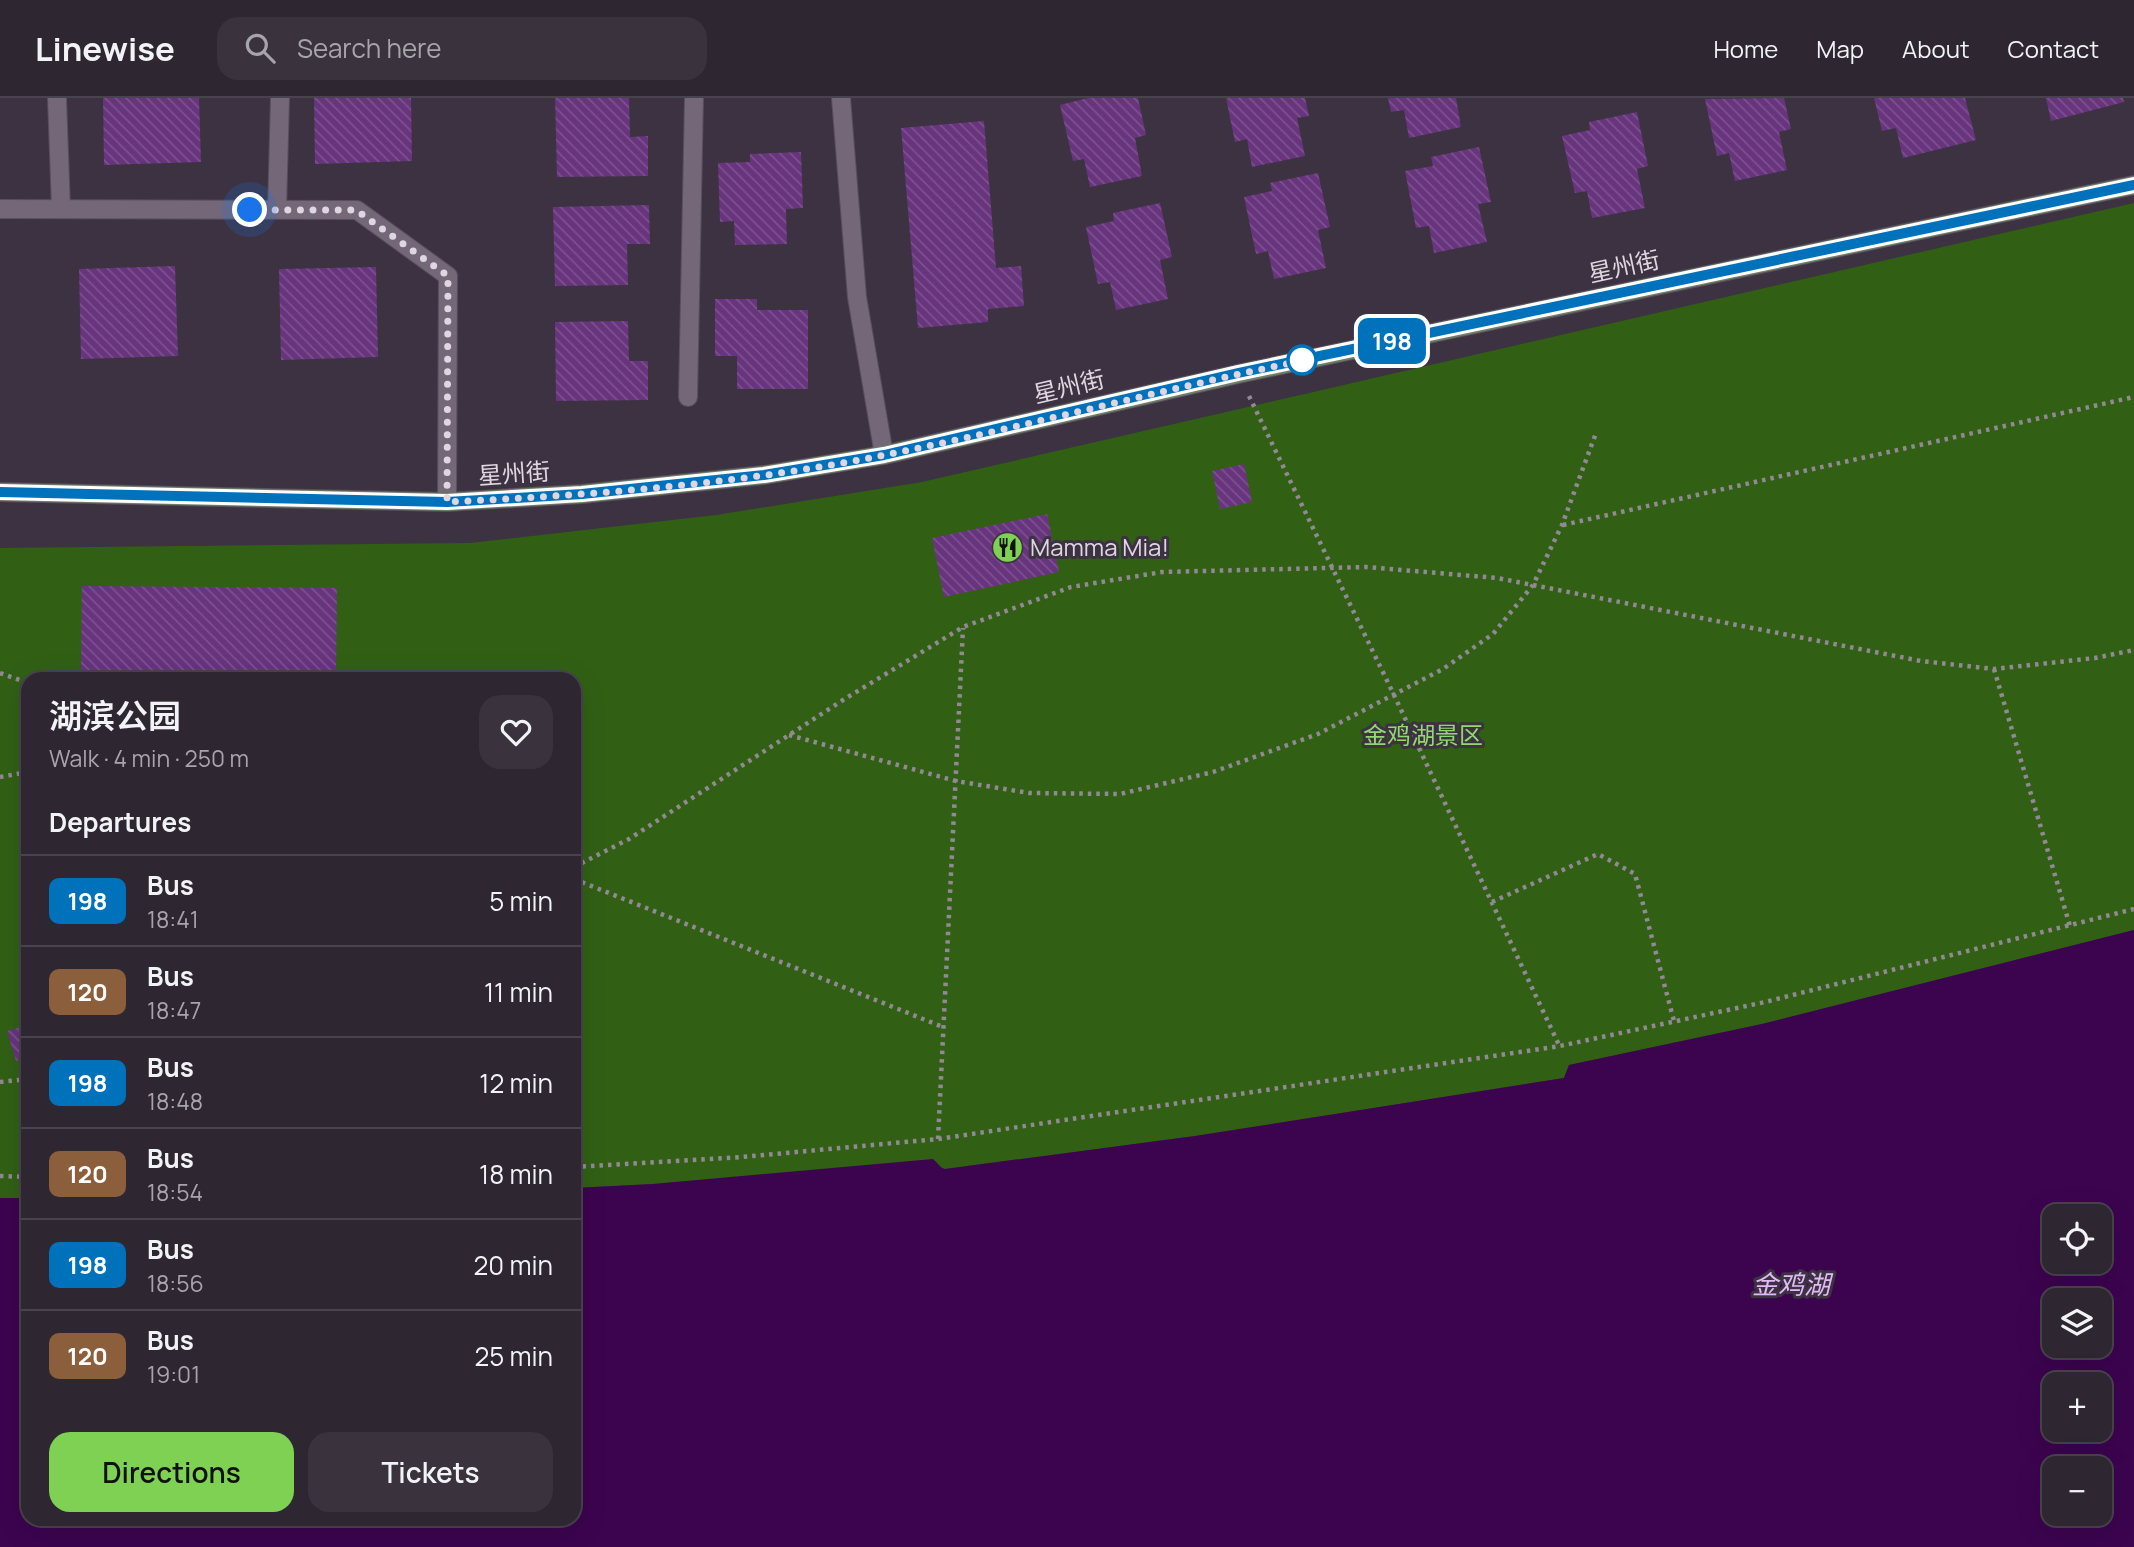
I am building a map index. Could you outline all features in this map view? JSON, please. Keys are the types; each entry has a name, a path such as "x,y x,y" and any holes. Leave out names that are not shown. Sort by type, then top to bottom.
{"street":[{"name":"星州街","path":"0,492 447,502 582,494 764,475 884,455 1238,373 2134,185"}],"lane":[{"path":"57,98 61,209"},
{"path":"277,210 280,98"},
{"path":"688,397 694,98"},
{"path":"841,98 857,297 884,455"},
{"path":"0,209 356,210 448,276 447,502"}],"path":[{"path":"1238,373 1560,1045"},
{"path":"1562,525 2134,397"},
{"path":"789,735 956,781 1029,793 1120,794 1213,772 1318,734 1443,669 1493,634 1533,585 1562,525 1596,433"},
{"path":"581,863 629,839 963,627 1071,587 1175,571 1366,567 1483,577 1921,661 1994,668 2095,658 2134,650"},
{"path":"938,1139 963,627"},
{"path":"1994,668 2070,926"},
{"path":"0,673 21,680"},
{"path":"0,777 21,773"},
{"path":"1492,902 1598,854 1635,874 1674,1021"},
{"path":"581,882 943,1027"},
{"path":"581,1167 742,1157 938,1139 1560,1045 1765,1002 2134,909"},
{"path":"0,1082 21,1080"},
{"path":"0,1176 21,1177"}],"green space":[{"name":"金鸡湖景区","path":"2134,203 2134,930 1762,1024 1569,1065 1564,1078 1195,1136 945,1169 939,1167 936,1161 581,1188 581,672 21,672 21,1198 0,1198 0,548 470,543 716,515 922,482"}],"water":[{"name":"金鸡湖","path":"2134,930 2134,1547 0,1547 0,1198 21,1198 21,1526 581,1526 581,1188 653,1184 933,1159 945,1169 1195,1136 1564,1078 1569,1065 1762,1024"}],"building":[{"path":"103,98 199,98 201,162 104,165"},
{"path":"314,98 411,98 412,161 315,164"},
{"path":"555,98 629,98 630,137 648,136 648,176 557,177"},
{"path":"1088,98 1138,98 1146,135 1135,138 1142,176 1090,187 1084,159 1073,161 1060,105"},
{"path":"1226,98 1305,98 1309,116 1297,118 1305,156 1252,167 1247,139 1235,142"},
{"path":"1388,98 1456,98 1461,127 1409,138 1404,110 1391,112"},
{"path":"1784,98 1791,129 1779,132 1787,170 1735,181 1729,153 1717,156 1705,99"},
{"path":"1874,98 1965,98 1976,140 1903,158 1896,128 1882,131"},
{"path":"2046,98 2123,98 2124,102 2051,121"},
{"path":"1637,112 1648,166 1637,169 1645,208 1592,218 1587,191 1575,193 1562,136 1590,130 1589,122"},
{"path":"984,121 996,268 1021,266 1024,306 988,309 988,322 918,328 901,128"},
{"path":"1479,147 1491,202 1478,204 1487,242 1434,253 1429,226 1416,228 1405,171 1433,166 1431,157"},
{"path":"801,152 803,208 786,209 787,244 735,245 734,221 720,222 718,163 750,162 750,154"},
{"path":"1318,173 1330,227 1318,230 1326,268 1274,279 1268,251 1256,254 1244,197 1272,191 1270,183"},
{"path":"1160,203 1172,257 1160,260 1168,299 1116,310 1110,282 1098,284 1086,227 1114,221 1113,213"},
{"path":"649,205 650,244 627,244 628,285 555,286 553,207"},
{"path":"175,266 178,356 81,359 79,269"},
{"path":"376,267 378,357 281,360 279,269"},
{"path":"715,299 757,299 757,310 808,310 808,389 737,389 737,356 715,356"},
{"path":"628,321 629,361 648,361 648,400 556,401 555,322"},
{"path":"1244,464 1252,502 1220,509 1212,471"},
{"path":"1047,514 1059,572 944,597 932,538"},
{"path":"82,586 337,588 336,672 81,672"},
{"path":"21,1027 21,1059 16,1061 7,1031"}],"bus line":[{"name":"198","path":"0,492 447,502 582,494 764,475 884,455 1238,373 2134,185"}],"place":[{"name":"Mamma Mia!","path":"1007,548"}],"route":[{"path":"250,210 356,210 448,276 447,502 582,494 764,475 884,455 1238,373 1315,358 1302,360"}]}
